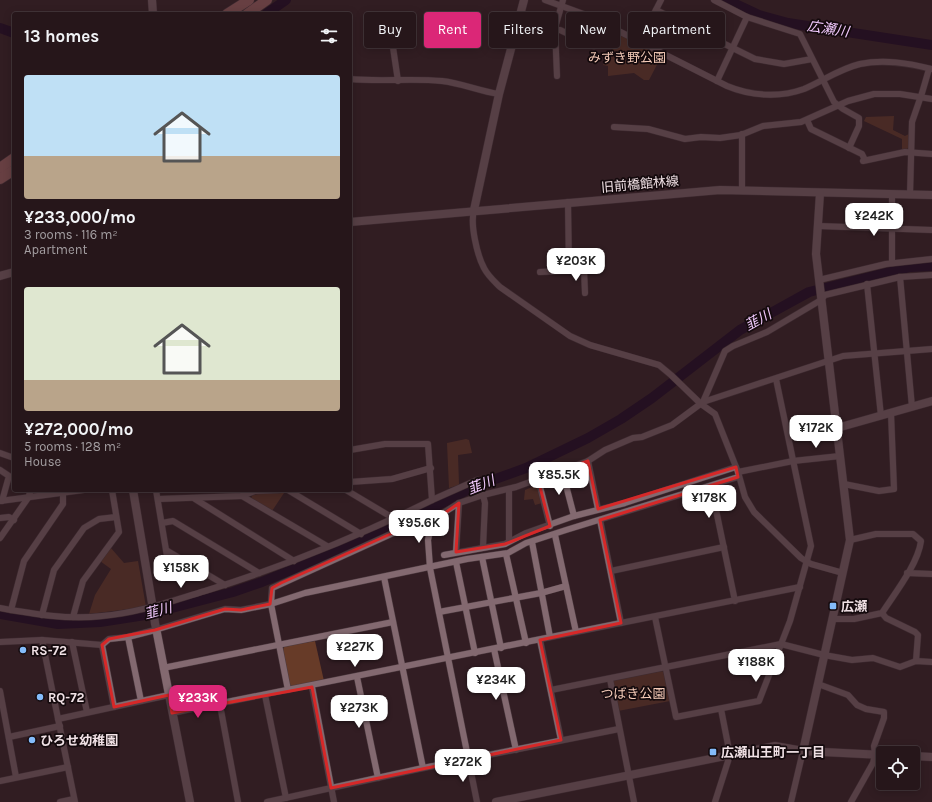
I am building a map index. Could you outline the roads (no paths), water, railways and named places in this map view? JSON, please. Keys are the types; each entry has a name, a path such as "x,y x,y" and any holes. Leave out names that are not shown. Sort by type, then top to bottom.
{"main road":[{"path":"230,12 249,0"},
{"path":"249,12 267,0"},
{"path":"0,168 12,159"},
{"path":"0,179 12,171"}],"street":[{"path":"152,0 153,12"},
{"path":"524,0 499,94 472,217 483,267 490,278 500,287 570,336 590,345 659,365 683,385 715,414 746,497 754,512 807,561 843,573"},
{"path":"545,0 562,2 582,12"},
{"path":"661,0 656,10 755,59 770,62 790,63 812,59"},
{"path":"714,0 747,17 797,32 807,45 812,59 834,102 838,106 856,115 860,122 849,148"},
{"path":"558,18 562,2"},
{"path":"717,81 747,17"},
{"path":"393,48 398,82"},
{"path":"556,48 557,76"},
{"path":"653,48 717,81 748,93 768,95 790,93 804,89 849,68 874,62 899,62 930,69 912,122 910,195"},
{"path":"352,79 398,82 440,81 461,84 499,94"},
{"path":"614,127 648,129 685,139 701,137 720,138 742,134 763,126 788,125 807,120 838,106 874,94 887,93 917,98 921,96 932,99"},
{"path":"807,120 811,128 862,154 863,161 894,154 912,152 932,154"},
{"path":"742,134 742,189"},
{"name":"旧前橋館林線","path":"352,222 568,202 742,189 820,193 932,195"},
{"path":"791,802 804,751 850,540 816,254 820,193"},
{"path":"892,194 892,263"},
{"path":"568,202 569,270"},
{"path":"818,226 932,230"},
{"path":"819,281 852,271 892,263 932,259"},
{"path":"540,272 584,270 585,293"},
{"path":"0,276 12,273"},
{"path":"702,403 725,351 733,346 767,332 821,296 867,284 900,278 932,275"},
{"path":"900,278 908,351 912,407"},
{"path":"867,284 881,416"},
{"path":"477,802 430,568 428,540 432,522 459,503 483,494 509,489 588,461 605,450 626,441 672,425 702,403 776,380 843,356 932,349"},
{"path":"655,617 676,718 759,700 790,621 811,546 776,380"},
{"path":"837,428 932,401"},
{"path":"844,484 879,491 894,489 891,413"},
{"path":"352,450 385,444 428,444 431,468 432,500"},
{"path":"0,454 12,457"},
{"path":"444,555 505,544 526,533 550,526 574,516 737,472 794,461 840,456"},
{"path":"588,461 598,509"},
{"path":"352,482 392,479 431,468"},
{"path":"0,470 9,476 1,501 65,492 63,504 24,561 11,610"},
{"path":"562,470 574,516"},
{"path":"0,642 42,640 102,645 109,639 128,637 155,627 225,609 241,610 271,604 305,593 456,562 506,554 532,542 711,486 737,472"},
{"path":"538,479 550,526"},
{"path":"0,608 42,615 73,617 101,616 142,610 225,585 294,561 327,546 361,534 477,480"},
{"path":"711,486 735,601"},
{"path":"509,489 509,541"},
{"path":"0,538 14,520 30,492"},
{"path":"73,617 83,581 119,532 112,492"},
{"path":"133,492 155,627 190,802"},
{"path":"156,492 169,569 167,574 157,576"},
{"path":"158,499 195,499 242,496 252,492"},
{"path":"291,492 361,534"},
{"path":"349,492 393,518"},
{"path":"483,494 485,503 483,547"},
{"path":"242,496 327,546"},
{"path":"195,499 294,561"},
{"path":"456,552 459,503"},
{"path":"0,518 9,517 14,520"},
{"path":"42,615 54,570 84,528 99,519 116,517"},
{"path":"288,690 271,604 272,588 424,519 432,522"},
{"path":"600,520 622,623"},
{"path":"162,523 173,521 259,573"},
{"path":"832,619 854,619 882,613 907,573 920,548 921,541 913,534 876,534 850,540"},
{"path":"556,535 576,632"},
{"path":"532,542 550,637"},
{"path":"611,570 724,547"},
{"path":"166,550 225,585"},
{"path":"506,554 526,643"},
{"path":"482,557 516,750"},
{"path":"456,562 475,653"},
{"path":"907,573 932,574"},
{"path":"384,577 423,768"},
{"path":"439,612 517,598 566,586"},
{"path":"172,713 800,588"},
{"path":"882,613 886,618 916,632 918,635 916,661"},
{"path":"163,668 393,622"},
{"path":"128,637 141,701"},
{"path":"42,640 74,800 60,802"},
{"path":"540,640 561,740"},
{"path":"72,642 87,712"},
{"path":"551,690 781,644 824,655 852,660 873,658 900,667 916,661 932,662"},
{"path":"102,645 114,707"},
{"path":"357,677 378,778"},
{"path":"610,679 619,729 630,775 634,802"},
{"path":"818,684 841,692 848,696 857,705 866,709 884,712 884,718 874,746 876,750"},
{"path":"312,686 334,802"},
{"path":"0,691 16,777"},
{"path":"58,719 169,695"},
{"path":"265,695 286,798"},
{"path":"220,704 238,802"},
{"path":"715,802 730,755 721,709"},
{"path":"0,732 9,734 60,726"},
{"path":"267,802 423,768 619,729"},
{"path":"496,802 775,746 804,751 876,755"},
{"path":"920,756 932,757"},
{"path":"851,802 876,760"},
{"path":"0,781 68,767"}],"waterway":[{"name":"広瀬川","path":"269,12 286,0"},
{"name":"広瀬川","path":"727,0 759,15 788,23 932,45"},
{"name":"広瀬川","path":"0,28 12,32"},
{"name":"韮川","path":"0,614 58,624 100,622 145,615 233,592 262,582 400,525 473,487 526,468 588,438 621,419 652,398 740,330 809,292 910,267 932,266"}],"place":[{"name":"広瀬","path":"833,606"},
{"name":"RS-72","path":"23,650"},
{"name":"RQ-72","path":"40,697"},
{"name":"ひろせ幼稚園","path":"32,740"},
{"name":"広瀬山王町一丁目","path":"713,752"}],"park label":[{"name":"みずき野公園","path":"627,57"},
{"name":"つばき公園","path":"633,693"}]}
